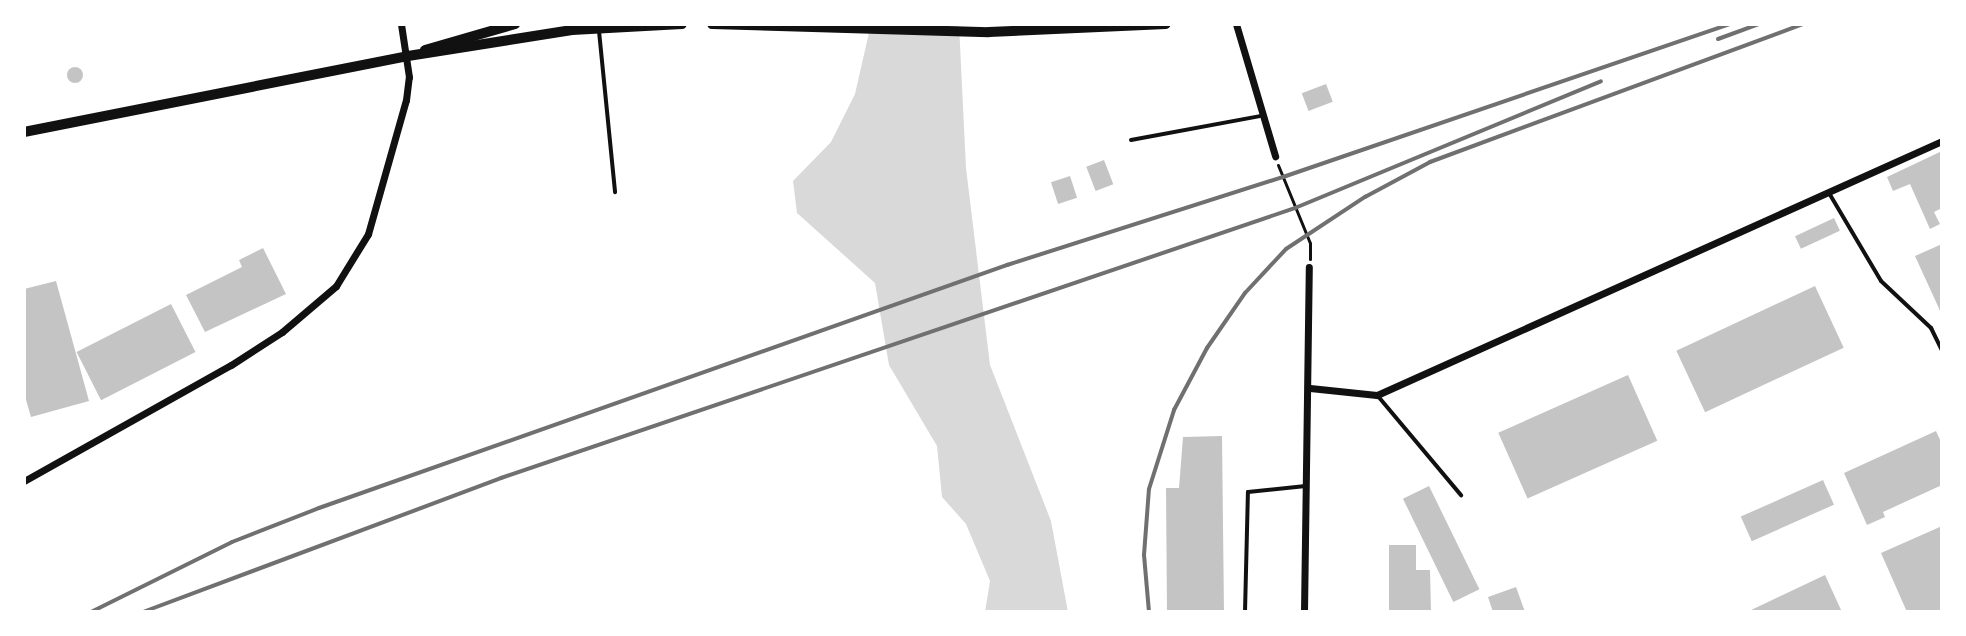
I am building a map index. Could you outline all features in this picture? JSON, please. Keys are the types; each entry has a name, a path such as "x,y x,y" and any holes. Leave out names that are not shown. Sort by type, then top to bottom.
{"main road":[{"path":"408,56 473,32 515,24"},
{"path":"24,132 408,56 599,28 682,24"},
{"path":"712,24 989,32 1166,24"}],"street":[{"path":"24,481 231,365 282,332 336,286 368,234 406,100 408,56 401,24"},
{"path":"1236,24 1260,116 1275,156"},
{"path":"1310,388 1377,395 1942,141"},
{"path":"1304,612 1310,388 1305,290 1309,267"}],"lane":[{"path":"599,28 615,192"},
{"path":"1131,140 1260,116"},
{"path":"1827,191 1881,281 1931,328 1942,351"},
{"path":"1377,395 1461,495"},
{"path":"1245,612 1248,492 1308,486"}],"path":[{"path":"1275,156 1310,243 1309,267"}],"shaded area":[{"path":"871,24 959,24 966,168 990,365 1051,521 1068,612 985,612 990,581 966,524 942,497 937,446 889,365 875,283 797,213 793,181 831,142 855,94"}],"building":[{"path":"75,67 81,69 81,81 75,83 69,81 67,75 69,69"},
{"path":"1326,84 1333,102 1309,111 1302,93"},
{"path":"1942,151 1942,208 1934,212 1940,224 1930,229 1910,184 1893,191 1887,177"},
{"path":"1104,160 1113,184 1096,191 1086,167"},
{"path":"1070,176 1077,198 1058,204 1051,182"},
{"path":"1834,218 1840,231 1801,249 1795,236"},
{"path":"1942,244 1942,315 1915,256"},
{"path":"263,248 286,294 205,332 186,295 242,267 239,260"},
{"path":"56,281 89,401 31,417 24,393 24,289"},
{"path":"1815,286 1844,348 1705,412 1676,351"},
{"path":"171,304 196,352 101,400 77,352"},
{"path":"1628,375 1657,441 1528,499 1498,433"},
{"path":"1936,431 1942,444 1942,485 1883,512 1885,517 1867,525 1844,473"},
{"path":"1222,436 1224,612 1167,612 1166,488 1179,488 1183,437"},
{"path":"1823,480 1834,505 1752,541 1741,517"},
{"path":"1429,486 1479,589 1453,602 1403,499"},
{"path":"1942,526 1942,612 1907,612 1881,553"},
{"path":"1389,545 1416,545 1416,570 1430,570 1431,612 1389,612"},
{"path":"1825,575 1842,612 1747,612"},
{"path":"1516,587 1525,612 1493,612 1488,597"}],"railway":[{"path":"91,612 232,542 319,508 1007,265 1283,177 1729,24"},
{"path":"1718,39 1759,24"},
{"path":"1149,612 1144,555 1149,489 1174,410 1207,348 1245,293 1286,249 1365,197 1430,162 1803,24"},
{"path":"143,612 501,478 1295,208 1601,81"}]}
